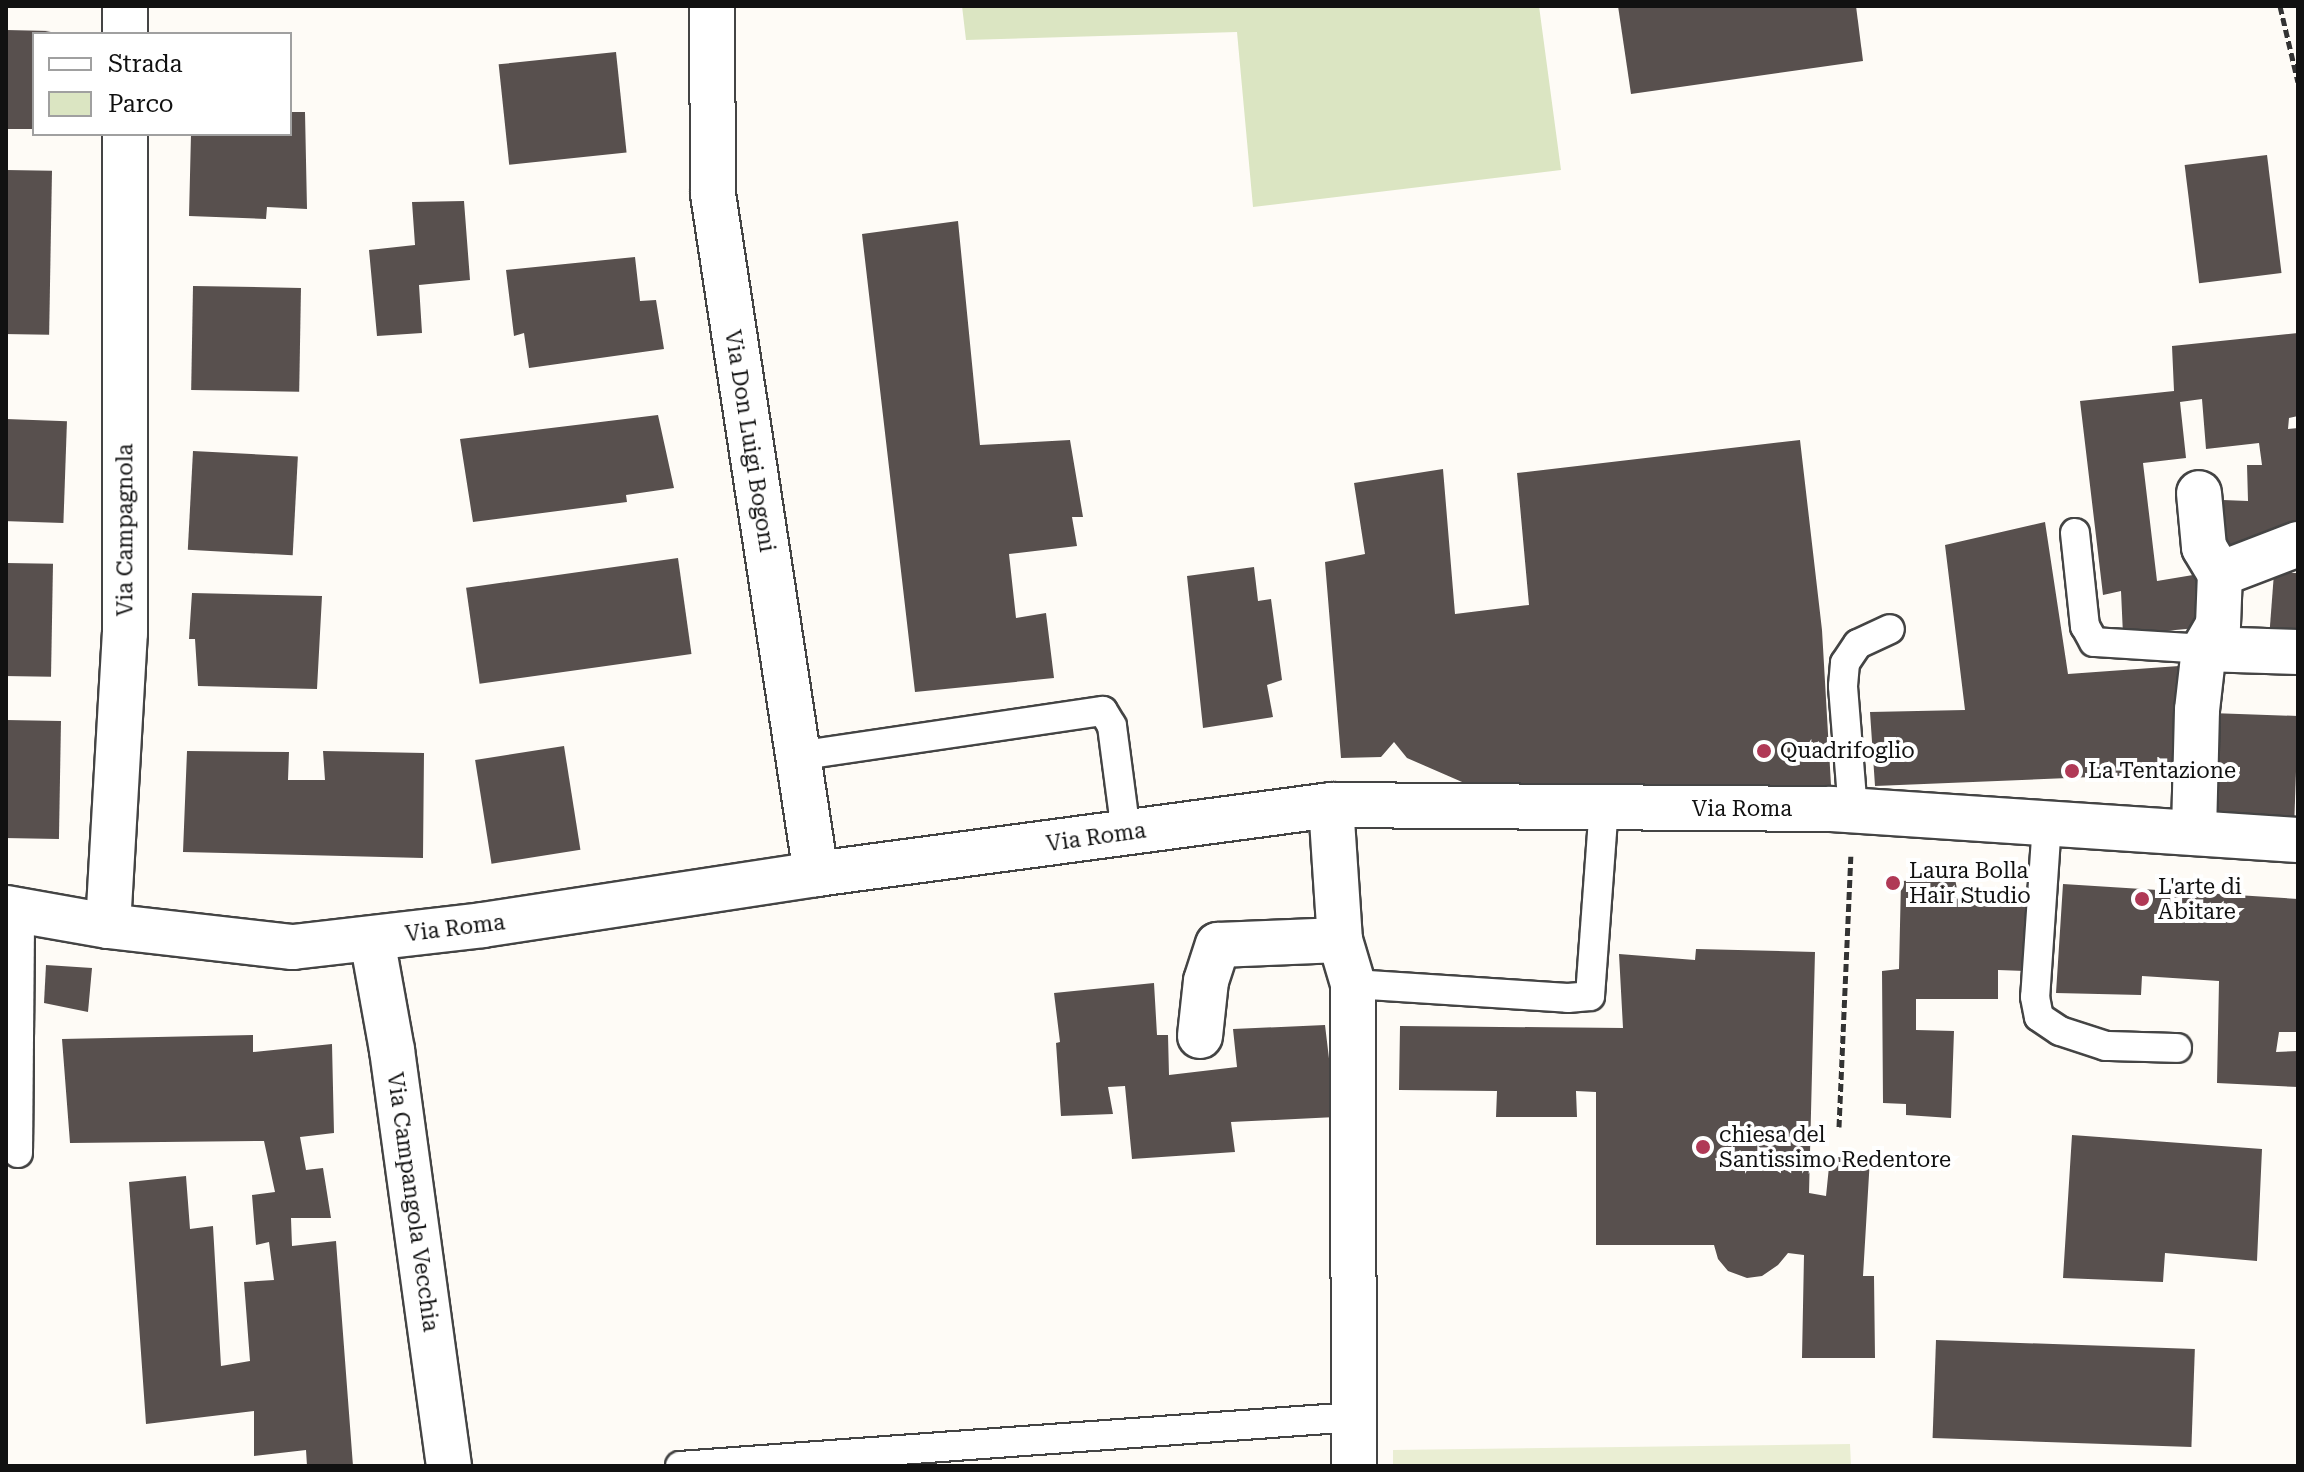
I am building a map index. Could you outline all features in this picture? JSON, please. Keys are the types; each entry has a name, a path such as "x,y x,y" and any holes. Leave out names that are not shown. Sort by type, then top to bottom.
{"street":[{"path":"125,6 125,32"},
{"name":"Via Don Luigi Bogoni","path":"712,6 713,194 816,874"},
{"name":"Via Campagnola","path":"108,926 125,633 125,136"},
{"path":"2194,833 2197,710 2204,649 2218,625 2220,574 2204,547 2199,493"},
{"path":"2220,574 2298,544"},
{"path":"2204,649 2298,652"},
{"path":"1331,805 1340,940 1353,984 1354,1466"},
{"name":"Via Roma","path":"13,909 108,926 293,947 372,939 816,874 1331,805 1853,811 2298,840"},
{"name":"Via Campangola Vecchia","path":"372,939 392,1050 449,1466"},
{"path":"1200,1036 1206,981 1218,945 1340,940"}],"lane":[{"path":"2075,533 2085,626 2094,642 2204,649"},
{"path":"1853,811 1843,686 1845,663 1858,644 1890,629"},
{"path":"797,756 1103,711 1112,726 1126,833"},
{"path":"1353,984 1568,998 1590,996 1604,807"},
{"path":"2047,823 2035,997 2039,1017 2060,1031 2106,1046 2177,1048"},
{"path":"13,909 18,1153"},
{"path":"680,1466 1353,1417"}],"path":[{"path":"2280,6 2298,82"},
{"path":"1839,1127 1853,811"}],"green space":[{"path":"962,6 1539,6 1561,170 1253,207 1237,32 966,40"},
{"path":"1850,1444 1851,1466 1393,1466 1393,1450"}],"building":[{"path":"1618,6 1856,6 1863,61 1631,94"},
{"path":"6,30 51,31 32,32 32,129 6,129"},
{"path":"616,52 627,152 509,165 499,64"},
{"path":"292,112 305,112 307,209 267,207 266,219 189,216 191,136 292,136"},
{"path":"2267,155 2282,273 2199,283 2185,165"},
{"path":"6,170 52,171 49,335 6,334"},
{"path":"464,201 470,280 419,285 422,333 377,336 369,250 415,245 412,202"},
{"path":"958,221 980,445 1070,440 1083,517 1072,517 1077,546 1009,554 1016,618 1046,613 1054,678 915,692 862,234"},
{"path":"635,257 640,301 656,300 664,349 529,368 524,333 514,336 506,270"},
{"path":"193,286 301,288 299,392 191,390"},
{"path":"2298,333 2298,416 2289,418 2288,429 2298,428 2298,534 2223,549 2223,500 2248,501 2247,465 2262,465 2259,443 2206,449 2202,399 2180,402 2186,458 2143,463 2157,581 2199,574 2207,627 2123,635 2121,591 2103,595 2080,401 2174,391 2172,346"},
{"path":"658,415 674,488 626,495 627,502 473,522 460,439"},
{"path":"6,419 67,421 63,523 6,521"},
{"path":"1800,440 1822,630 1831,785 1469,785 1407,758 1394,742 1381,757 1341,758 1325,562 1365,554 1354,483 1443,469 1455,614 1529,605 1517,473"},
{"path":"193,451 298,456 293,555 188,550"},
{"path":"2045,522 2068,674 2179,666 2177,712 2188,773 1875,786 1870,712 1965,710 1945,545"},
{"path":"678,558 691,654 480,684 466,588"},
{"path":"6,563 53,564 51,677 6,676"},
{"path":"1254,567 1258,601 1271,599 1282,680 1267,685 1273,717 1203,728 1187,576"},
{"path":"2274,573 2298,573 2298,638 2269,639"},
{"path":"192,593 322,596 317,689 198,686 195,639 189,639"},
{"path":"2211,713 2298,716 2294,821 2207,818"},
{"path":"6,720 61,721 59,839 6,838"},
{"path":"564,746 580,850 492,864 475,760"},
{"path":"187,751 289,752 288,780 325,780 323,751 424,753 423,858 183,852"},
{"path":"1955,879 1958,894 2027,890 2025,971 1998,970 1998,999 1916,999 1916,1030 1954,1031 1951,1118 1906,1115 1906,1104 1883,1103 1882,971 1899,969 1901,881"},
{"path":"2063,884 2298,899 2298,1032 2279,1032 2276,1052 2298,1051 2298,1087 2217,1083 2219,981 2142,976 2141,995 2056,993"},
{"name":"chiesa del Santissimo Redentore","path":"1696,949 1815,952 1809,1193 1826,1196 1830,1157 1870,1158 1863,1276 1874,1276 1875,1358 1802,1358 1804,1255 1788,1253 1762,1276 1747,1278 1728,1271 1718,1259 1714,1245 1596,1245 1596,1092 1576,1091 1577,1117 1496,1117 1497,1091 1399,1090 1400,1026 1623,1028 1619,954 1695,960"},
{"path":"46,965 92,968 88,1012 44,1003"},
{"path":"1154,983 1157,1035 1168,1035 1169,1075 1237,1067 1233,1029 1325,1025 1336,1117 1231,1122 1235,1152 1132,1159 1125,1086 1108,1087 1113,1114 1061,1116 1056,1043 1060,1042 1054,993"},
{"path":"253,1035 253,1052 332,1044 334,1133 300,1137 306,1170 323,1168 331,1218 291,1218 292,1246 336,1241 353,1466 307,1466 306,1450 254,1456 254,1411 146,1424 129,1182 186,1176 190,1229 213,1226 221,1366 250,1361 244,1282 274,1280 269,1242 256,1245 252,1195 275,1192 264,1141 70,1143 62,1039"},
{"path":"2072,1135 2262,1149 2257,1261 2165,1253 2163,1282 2063,1278"},
{"path":"1936,1340 2195,1349 2191,1447 1933,1438"}],"place":[{"name":"Quadrifoglio","path":"1764,751"},
{"name":"La Tentazione","path":"2072,771"},
{"name":"Laura Bolla Hair Studio","path":"1893,883"},
{"name":"L'arte di Abitare","path":"2142,899"},
{"name":"chiesa del Santissimo Redentore","path":"1703,1147"}]}
